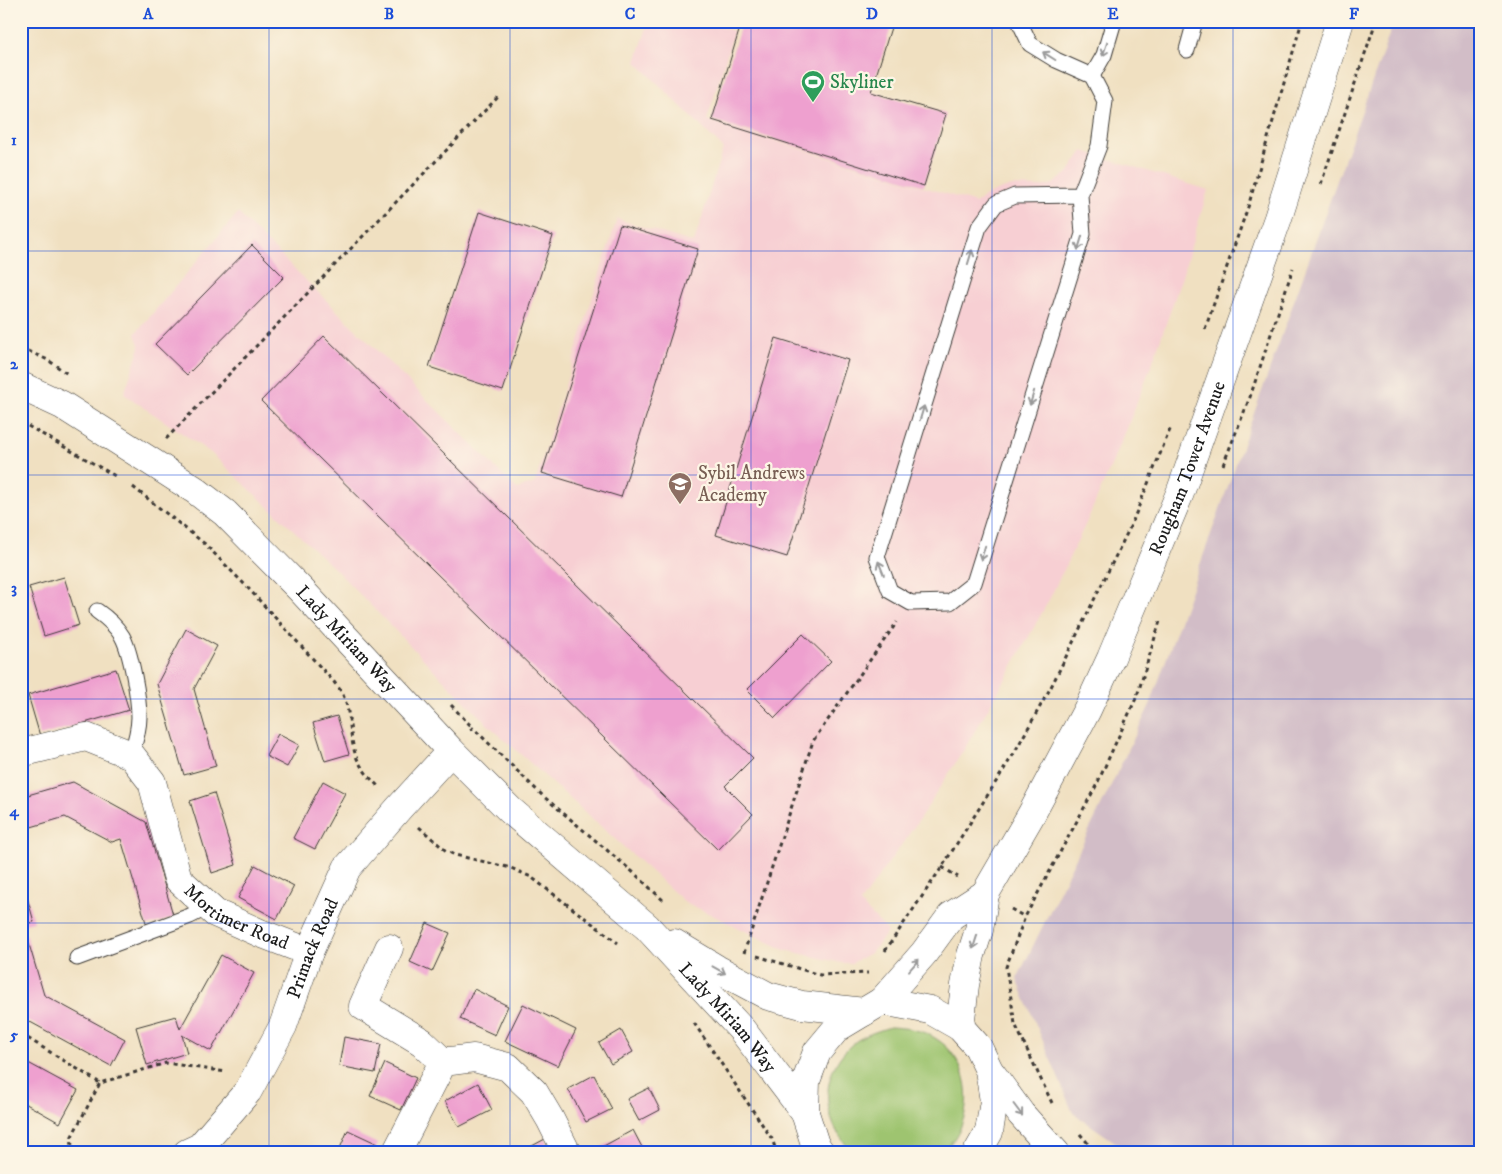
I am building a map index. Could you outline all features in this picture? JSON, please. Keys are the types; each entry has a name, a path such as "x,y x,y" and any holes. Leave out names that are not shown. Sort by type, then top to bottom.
{"street":[{"name":"Rougham Tower Avenue","path":"960,1027 965,984 971,954 979,930 985,894 1031,815 1087,710 1111,658 1180,493 1278,218 1340,21"},
{"name":"Lady Miriam Way","path":"21,386 62,406 195,490 225,513 301,590 451,751 510,810 647,927 742,1030 805,1113"},
{"path":"21,753 86,737 131,755"},
{"name":"Primack Road","path":"197,1151 248,1091 256,1077 283,1026 309,952 347,868 398,808 451,751"},
{"name":"Mortimer Road","path":"131,755 152,782 178,879 215,913 309,952"},
{"name":"Rougham Tower Avenue","path":"805,1113 806,1081 817,1052 837,1028 873,1007 924,953 951,916 985,894"},
{"name":"Lady Miriam Way","path":"647,927 716,969 768,996 802,1005 930,1010 960,1027 978,1047 989,1070"},
{"path":"388,948 363,1006 422,1042 443,1062"},
{"path":"443,1062 474,1058 508,1067 534,1092 568,1153"},
{"path":"396,1153 443,1062"},
{"path":"977,1153 989,1132 994,1101 989,1070"},
{"path":"989,1070 1021,1114 1056,1153"},
{"path":"805,1113 818,1150"}],"lane":[{"path":"1019,21 1030,44 1056,60 1092,76 1105,101 1099,146 1080,195 1083,234 974,583 950,602 911,603 890,591 877,558 979,227 996,204 1015,196 1080,195"},
{"path":"1092,76 1104,55 1114,21"},
{"path":"1187,50 1196,21"},
{"path":"97,611 111,621 122,637 128,651 137,695 139,717 137,737 131,755"},
{"path":"77,958 190,916 208,907"}],"path":[{"path":"1204,333 1248,207 1302,21"},
{"path":"150,461 165,440 500,95"},
{"path":"881,956 942,867 1013,755 1051,687 1132,523 1172,424"},
{"path":"870,973 820,975 744,952 813,741 911,603"},
{"path":"451,751 473,728 543,796 670,906"},
{"path":"21,1034 100,1083"},
{"path":"73,1153 71,1138 100,1083 166,1063 256,1077"}],"shaded area":[{"name":"Sybil Andrews Academy","path":"649,21 703,21 734,31 707,120 976,203 983,197 1012,186 1040,187 1053,184 1068,173 1083,151 1208,190 1180,283 1152,364 1121,443 1087,521 1050,598 965,748 919,820 860,903 888,931 870,953 852,963 842,963 785,950 685,902 487,724 334,568 211,453 124,394 140,347 135,334 238,213 517,489 535,483 617,219 694,243 723,148 636,62"},
{"path":"1394,21 1481,21 1481,1153 1131,1153 1073,1113 1017,979 1150,705"}],"green space":[{"path":"890,1027 919,1031 930,1035 946,1047 962,1070 967,1098 965,1113 954,1139 940,1153 854,1153 846,1145 831,1119 828,1106 829,1081 840,1057 858,1040"}],"building":[{"name":"Skyliner","path":"742,21 893,21 871,92 946,114 924,186 712,120"},
{"path":"479,212 553,236 503,391 429,367"},
{"path":"620,225 698,249 621,497 542,473"},
{"path":"252,245 284,277 187,375 155,344"},
{"path":"324,336 753,758 725,786 753,814 718,850 261,401"},
{"path":"776,338 848,360 787,557 716,535"},
{"path":"64,577 79,625 44,636 29,587"},
{"path":"186,629 217,646 194,689 216,766 184,775 157,684"},
{"path":"803,634 831,661 775,718 747,690"},
{"path":"116,669 129,710 40,736 28,695"},
{"path":"337,716 349,754 325,761 313,723"},
{"path":"278,734 299,745 287,767 266,756"},
{"path":"323,781 345,793 315,849 293,838"},
{"path":"73,782 146,822 174,918 147,926 121,839 112,842 65,817 21,830 21,797"},
{"path":"214,793 236,865 212,873 190,801"},
{"path":"255,865 294,886 277,919 238,898"},
{"path":"21,880 34,922 21,925"},
{"path":"427,923 450,933 432,972 410,962"},
{"path":"26,934 44,995 125,1039 111,1066 21,1017 21,935"},
{"path":"221,955 254,973 211,1051 182,1035 187,1053 147,1065 136,1027 176,1016 180,1029"},
{"path":"474,989 508,1006 495,1035 460,1019"},
{"path":"523,1004 576,1030 558,1066 505,1041"},
{"path":"621,1030 633,1052 611,1064 599,1043"},
{"path":"344,1037 381,1044 375,1073 339,1066"},
{"path":"21,1059 78,1090 60,1123 21,1101"},
{"path":"385,1063 416,1078 401,1110 370,1096"},
{"path":"594,1075 612,1109 586,1122 568,1089"},
{"path":"478,1083 492,1110 459,1127 445,1101"},
{"path":"649,1088 660,1110 639,1121 627,1099"},
{"path":"348,1130 378,1144 374,1153 338,1153"},
{"path":"633,1130 644,1151 640,1153 602,1153 600,1148"},
{"path":"545,1139 552,1153 519,1153"}],"place":[{"name":"Skyliner","path":"813,103"},
{"name":"Sybil Andrews Academy","path":"680,505"}]}
